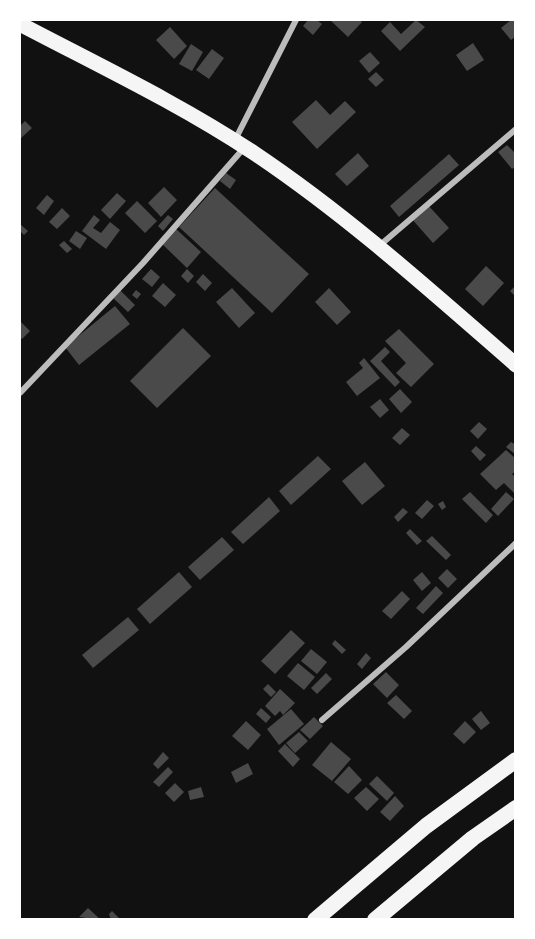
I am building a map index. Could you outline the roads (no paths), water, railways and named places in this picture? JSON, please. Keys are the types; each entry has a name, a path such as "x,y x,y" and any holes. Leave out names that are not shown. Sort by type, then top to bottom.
{"highway":[{"path":"315,920 426,826 516,760"},
{"path":"375,920 473,838 516,808"}],"main road":[{"path":"20,24 240,144 379,246 516,365"}],"street":[{"path":"20,393 143,262 240,144 296,20"},
{"path":"379,246 516,129"},
{"path":"322,720 406,647 516,543"}]}
